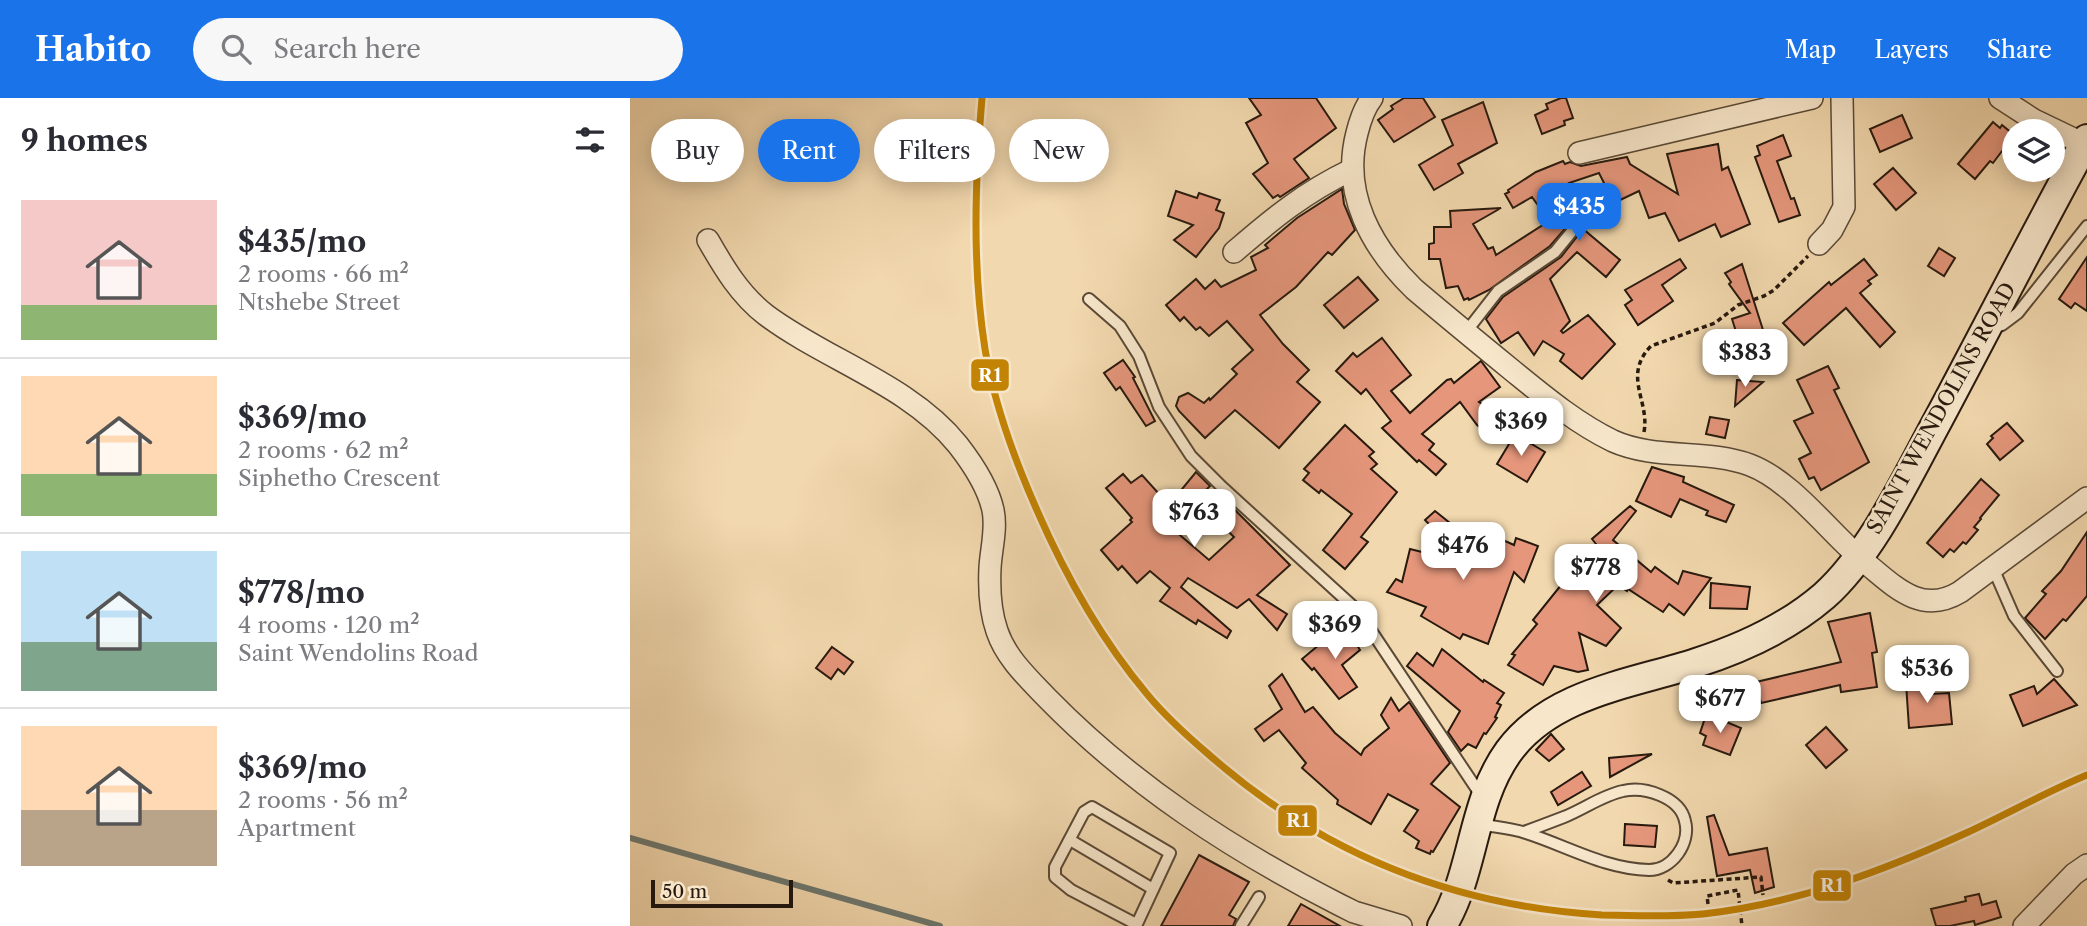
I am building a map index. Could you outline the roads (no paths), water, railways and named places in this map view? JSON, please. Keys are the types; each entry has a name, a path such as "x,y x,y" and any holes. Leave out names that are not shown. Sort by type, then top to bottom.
{"street":[{"path":"1372,98 1359,123 1352,151 1351,170 1362,212 1374,239 1393,269 1466,332 1584,426 1617,442 1731,460 1769,475 1831,527 1858,557 1909,595 1930,603 1948,599 2087,498"},
{"path":"1579,153 1812,98"},
{"path":"1819,244 1832,230 1843,207 1842,98"},
{"path":"2000,98 2034,120 2086,141"},
{"name":"SAINT WENDOLINS ROAD","path":"1442,926 1457,892 1492,777 1527,730 1549,713 1619,685 1731,650 1768,632 1798,616 1824,595 1858,557 1901,489 2086,141"},
{"path":"1234,252 1292,203 1351,170"},
{"path":"708,240 727,274 765,314 914,405 941,426 958,445 975,469 993,510 994,533 989,592 997,632 1021,670 1060,710 1093,742 1188,818 1340,905 1401,926"},
{"path":"2025,926 2074,874 2087,865"}],"lane":[{"path":"1985,330 2002,324 2018,313 2087,226"},
{"path":"1466,332 1498,291 1555,252 1573,230"},
{"path":"1089,299 1120,326 1139,356 1159,407 1191,456 1283,545 1357,611 1480,811 1524,832 1575,853 1616,866 1652,870 1667,866 1679,852 1685,837 1685,819 1674,803 1648,790 1624,790 1524,832"},
{"path":"1993,568 2014,616 2057,671"},
{"path":"1091,807 1100,809 1170,852 1153,889 1136,925 1056,880 1055,867 1084,812 1091,807"},
{"path":"1069,839 1153,889"},
{"path":"1241,926 1259,897"}],"waterway":[{"path":"630,838 940,926"}]}
